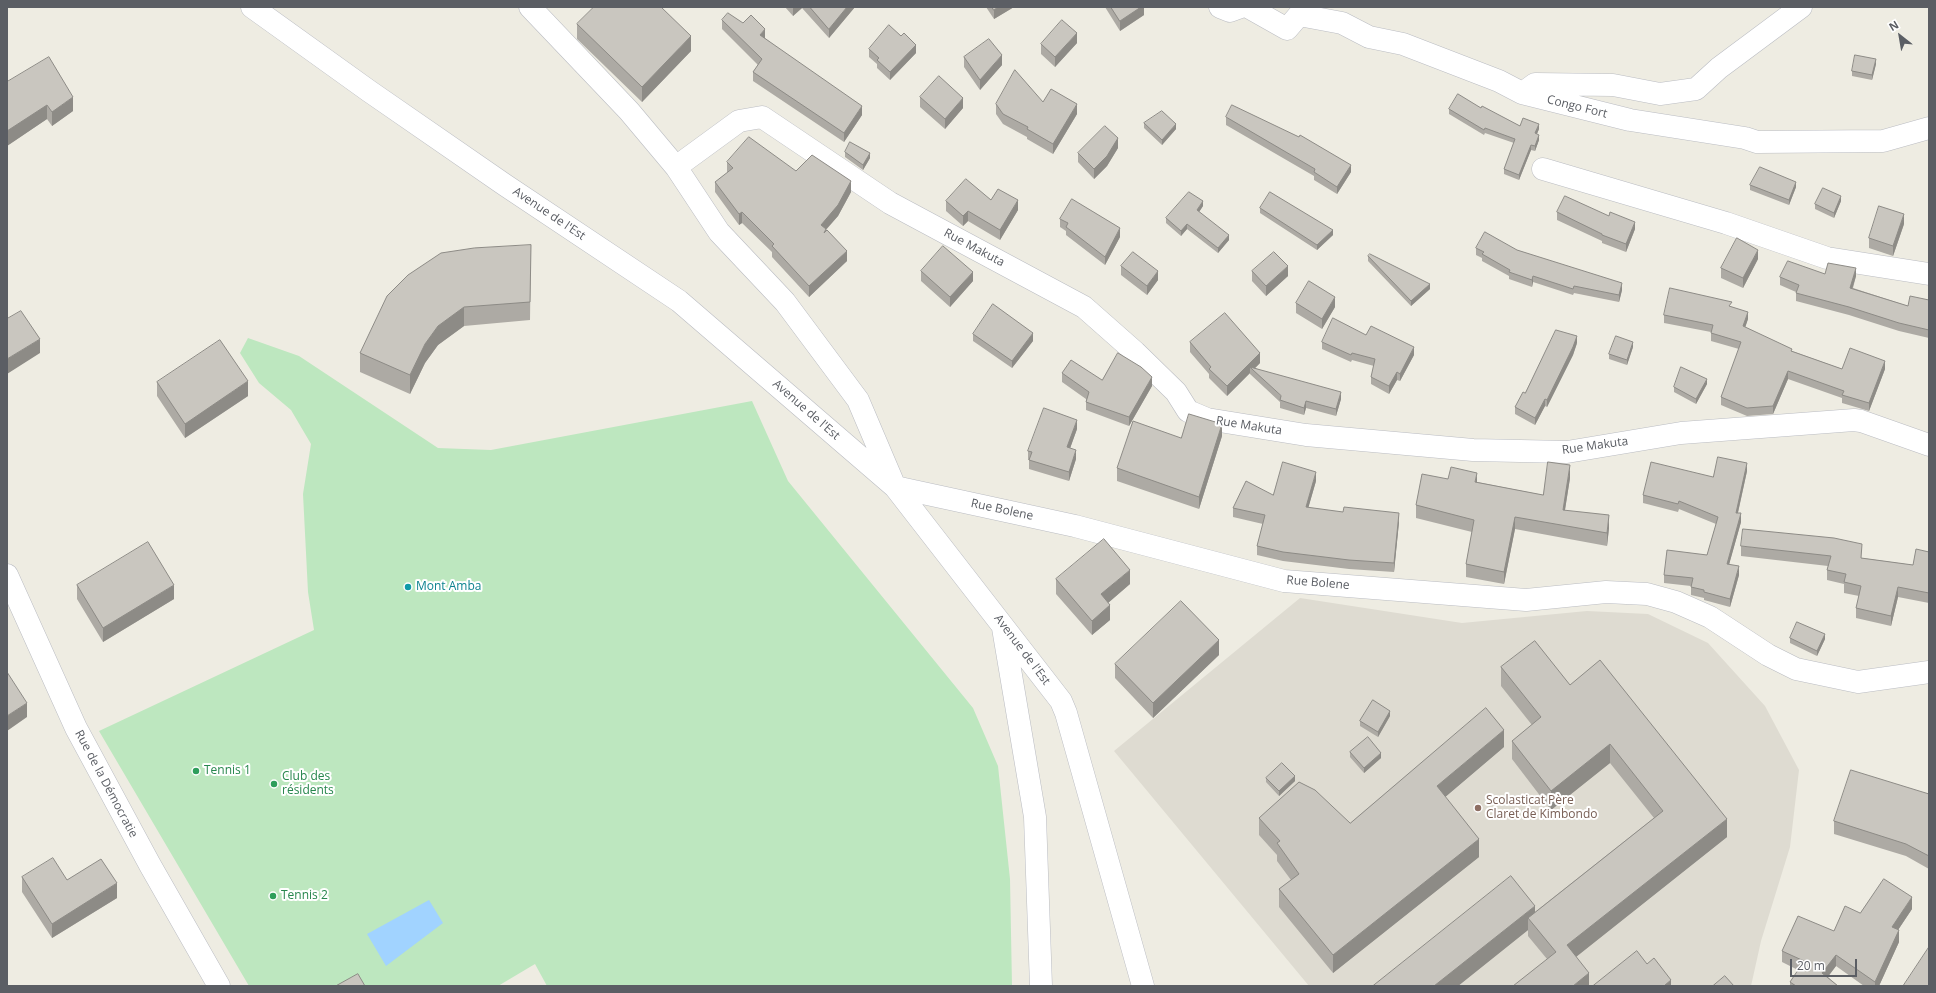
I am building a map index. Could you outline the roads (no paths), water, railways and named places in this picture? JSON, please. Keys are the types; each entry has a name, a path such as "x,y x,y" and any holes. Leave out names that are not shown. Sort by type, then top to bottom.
{"street":[{"name":"Avenue de l'Est","path":"252,7 369,92 505,186 679,301 895,487 1003,624 1061,701 1066,713 1144,986"},
{"path":"530,7 629,111 676,167 719,232 785,302 858,400 895,487"},
{"path":"1220,7 1230,11 1241,7"},
{"name":"Congo Fort","path":"1248,7 1287,29 1299,15 1342,23 1369,37 1403,44 1499,81 1522,93 1630,120 1745,138 1756,142 1883,141 1929,128"},
{"path":"1522,93 1535,84 1613,86 1660,94 1696,89 1719,68 1801,7"},
{"name":"Rue Makuta","path":"676,167 739,121 762,117 890,203 1084,307 1135,352 1176,392 1188,411 1207,419 1306,435 1473,450 1567,452 1681,433 1854,420 1861,421 1929,445"},
{"path":"1543,168 1726,223 1827,258 1929,274"},
{"name":"Rue Bolene","path":"895,487 1075,526 1284,581 1526,600 1606,592 1647,594 1676,602 1710,617 1768,655 1796,669 1858,682 1929,672"},
{"name":"Rue de la Démocratie","path":"7,575 76,728 150,865 219,986"},
{"path":"1003,624 1035,817 1041,986"}],"water":[{"path":"429,900 443,923 386,966 367,934"}],"place":[{"name":"Mont Amba","path":"408,587"},
{"name":"Tennis 1","path":"196,771"},
{"name":"Club des résidents","path":"274,784"},
{"name":"Scolasticat Père Claret de Kimbondo","path":"1478,808"},
{"name":"Tennis 2","path":"273,896"}]}
